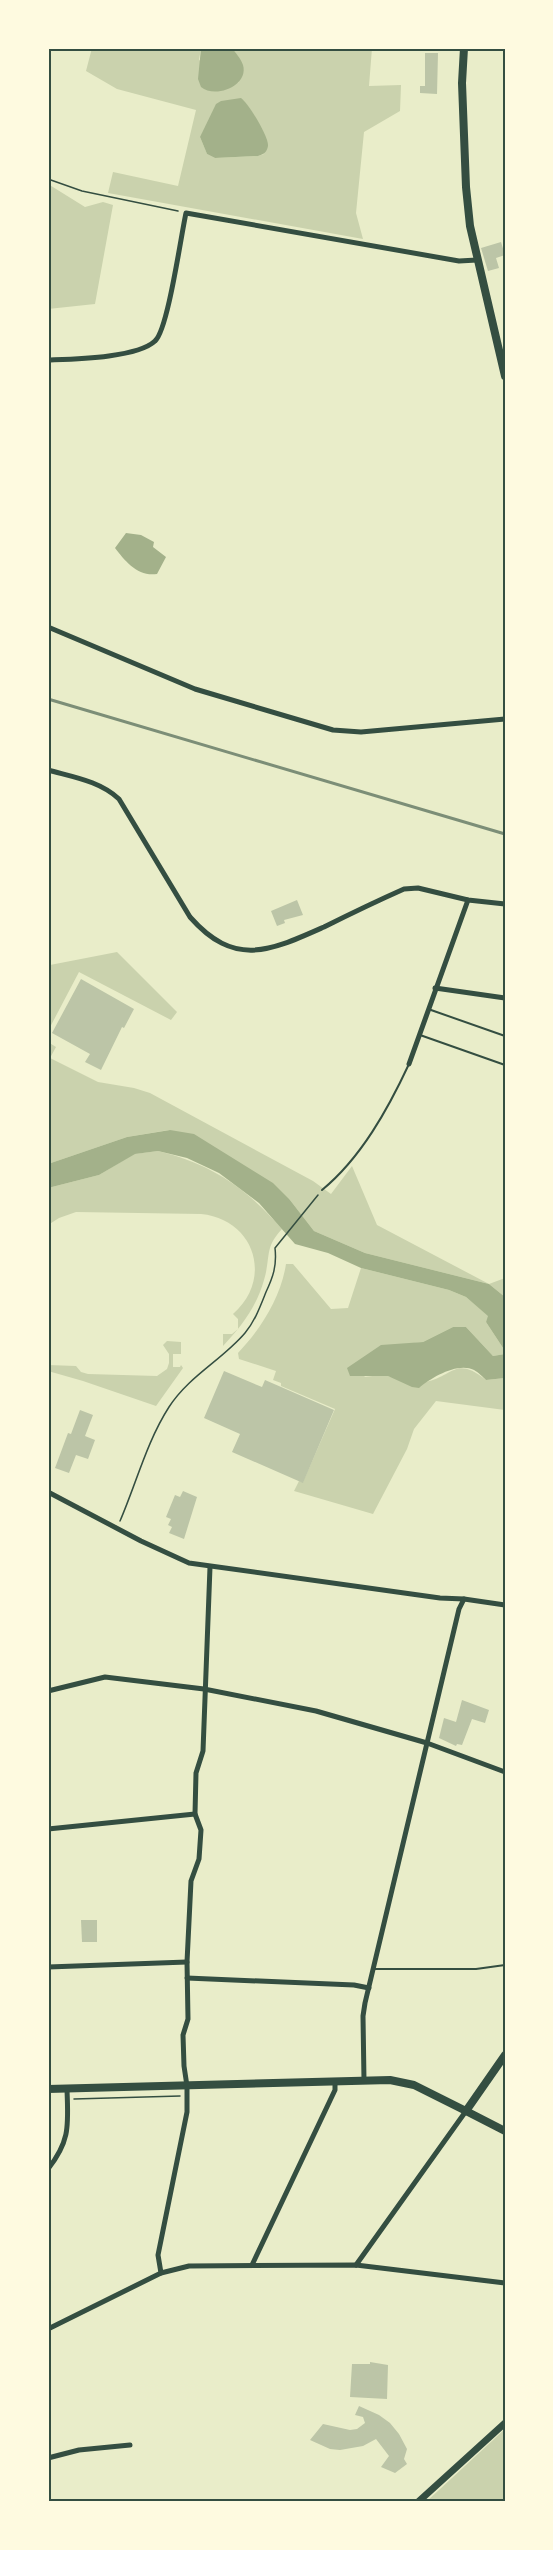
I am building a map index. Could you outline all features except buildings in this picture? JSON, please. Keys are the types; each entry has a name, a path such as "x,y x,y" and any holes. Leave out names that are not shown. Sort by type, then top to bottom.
{"main road":[{"path":"464,48 462,83 466,188 477,260 505,376"},
{"path":"466,2111 505,2055"},
{"path":"48,2089 364,2080 405,2083 505,2131"}],"street":[{"path":"48,360 108,356 147,347 156,341 164,323 186,213 459,261 477,260"},
{"path":"48,627 195,689 333,730 361,732 505,719"},
{"path":"48,770 92,782 112,792 119,799 190,917 203,932 221,944 254,950 283,946 409,888 468,900 505,904"},
{"path":"409,1064 468,900"},
{"path":"435,988 505,998"},
{"path":"48,1492 182,1561 210,1567 440,1599 464,1599 505,1605"},
{"path":"161,2273 159,2255 187,2112 188,2096 183,2035 188,2019 187,1962 191,1881 199,1859 200,1826 195,1814 196,1773 203,1751 210,1567"},
{"path":"364,2080 363,2016 459,1609 464,1599"},
{"path":"48,1691 105,1677 204,1689 316,1711 427,1743 505,1772"},
{"path":"48,1829 195,1814"},
{"path":"48,1967 187,1962"},
{"path":"187,1978 369,1988"},
{"path":"252,2265 335,2090 335,2081"},
{"path":"48,2169 61,2153 67,2137 67,2089"},
{"path":"356,2265 466,2111"},
{"path":"48,2329 161,2273 189,2266 356,2265 505,2283"},
{"path":"418,2502 505,2423"},
{"path":"48,2458 79,2450 130,2445"}],"lane":[{"path":"428,1009 505,1036"},
{"path":"419,1035 505,1065"},
{"path":"322,1190 343,1172 385,1110 409,1064"},
{"path":"374,1969 463,1969 505,1965"}],"path":[{"path":"48,179 82,191 186,213"},
{"path":"117,1527 165,1414 187,1384 231,1347 251,1325 274,1274 277,1263 275,1248 316,1197"},
{"path":"67,2099 188,2096"}],"shaded area":[{"path":"92,48 201,48 199,60 238,83 242,65 232,48 372,48 369,86 401,85 400,111 364,132 356,213 363,239 108,193 113,172 178,186 196,110 117,89 86,71","holes":["200,137 264,154 215,158 207,154"]},
{"path":"201,48 232,48 243,65 241,79 222,91 214,92 201,87 198,79"},
{"path":"241,98 262,128 268,146 266,151 258,156 215,158 207,154 200,137 216,104"},
{"path":"48,184 85,207 103,202 113,205 95,304 48,309"},
{"path":"126,533 141,535 154,542 153,547 166,557 157,574 138,571 115,548"},
{"path":"117,952 177,1012 171,1020 79,972 48,1031 48,963 50,965"},
{"path":"48,1042 56,1047 50,1058 98,1082 150,1093 313,1181 331,1194 352,1166 377,1225 489,1284 365,1253 314,1231 290,1200 169,1130 127,1137 48,1164"},
{"path":"170,1130 194,1134 273,1183 290,1200 314,1231 365,1253 489,1284 505,1297 505,1351 486,1322 488,1316 466,1297 449,1290 361,1268 328,1253 295,1244 259,1203 219,1173 187,1158 158,1151 135,1154 99,1175 48,1188 48,1164 127,1137"},
{"path":"158,1151 195,1163 227,1180 255,1201 282,1229 270,1247 264,1280 257,1299 238,1329 238,1319 233,1314 246,1300 253,1284 255,1268 252,1252 245,1238 234,1227 219,1218 201,1214 76,1212 48,1225 48,1188 99,1175 134,1154"},
{"path":"286,1264 293,1264 331,1309 348,1308 361,1268 449,1290 466,1297 489,1316 486,1322 505,1351 505,1354 493,1356 466,1327 453,1327 423,1342 405,1344 364,1377 385,1376 411,1382 425,1382 460,1368 476,1373 486,1380 505,1378 505,1410 436,1401 414,1429 407,1449 373,1514 294,1491 299,1481 303,1482 335,1409 281,1386 281,1383 273,1380 276,1371 239,1359 238,1353 262,1323 275,1300"},
{"path":"505,1278 505,1297 489,1284"},
{"path":"453,1327 466,1327 493,1356 505,1354 505,1378 486,1380 474,1370 460,1368 438,1375 419,1388 388,1376 350,1376 347,1368 381,1345 423,1342"},
{"path":"238,1329 223,1346 223,1334 232,1334"},
{"path":"167,1341 181,1342 181,1354 173,1354 173,1367 181,1365 183,1368 156,1406 48,1371 48,1365 76,1366 81,1372 88,1374 157,1376 167,1369 169,1363 169,1354 163,1345"},
{"path":"505,2429 505,2502 426,2502"}],"railway":[{"path":"48,699 505,834"}]}
